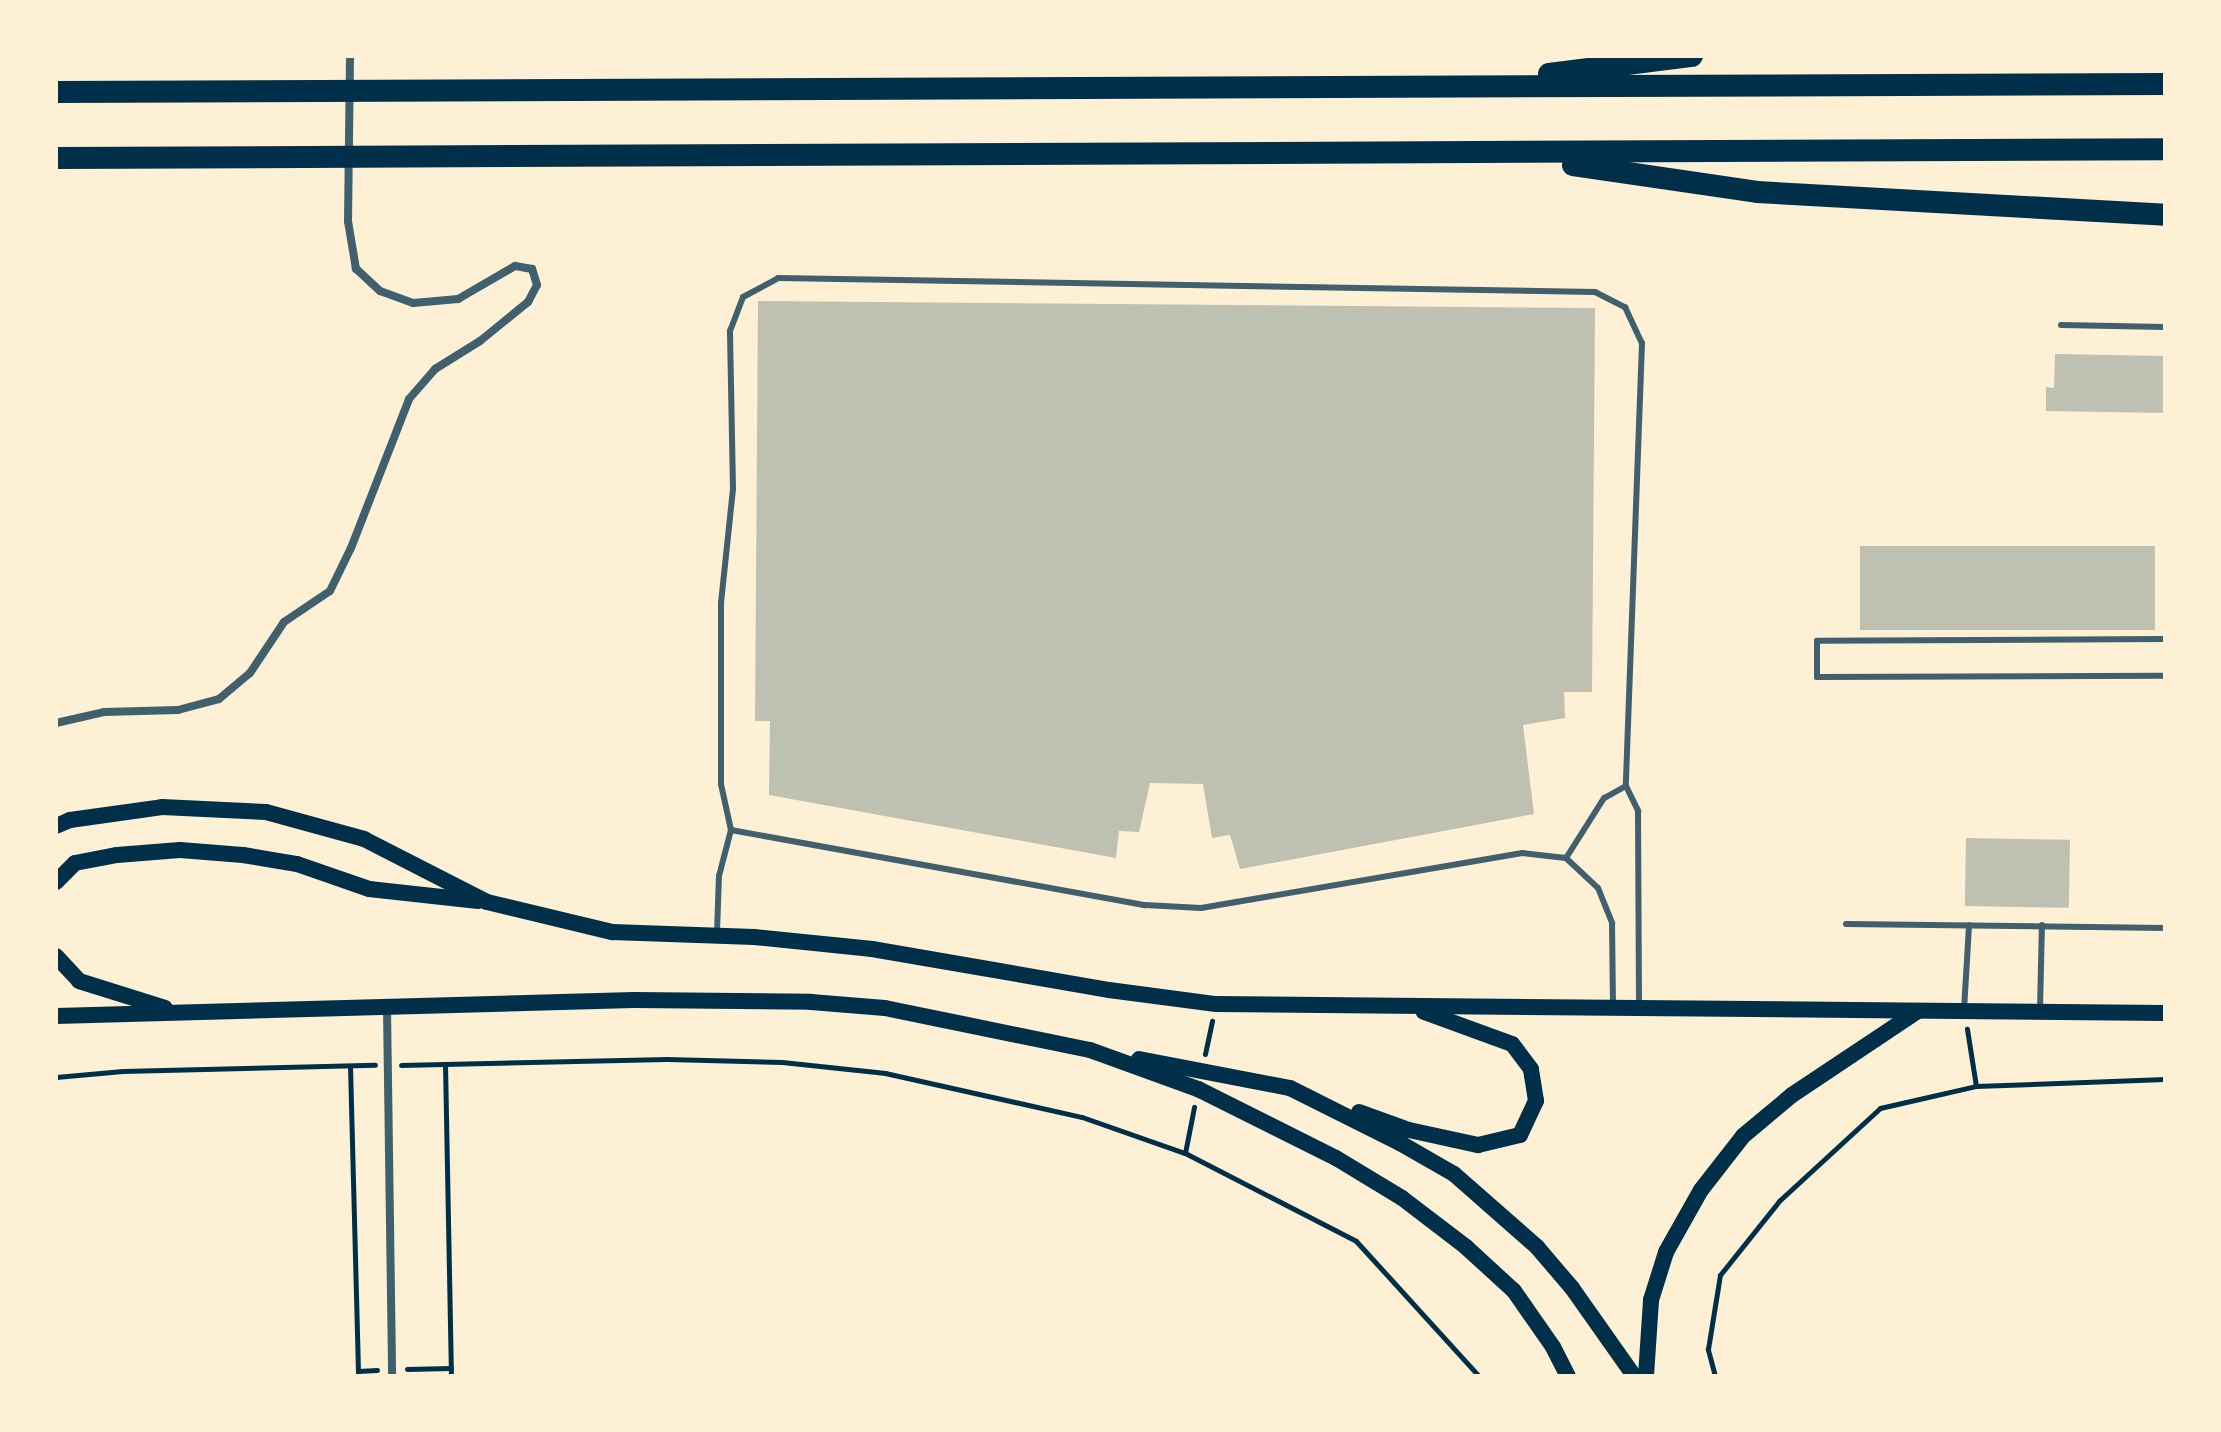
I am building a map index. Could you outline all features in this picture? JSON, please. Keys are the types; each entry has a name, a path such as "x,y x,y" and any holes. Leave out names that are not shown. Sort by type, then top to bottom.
{"highway":[{"path":"1448,86 1692,56"},
{"path":"56,92 1145,91 1448,86 2165,84"},
{"path":"56,158 1502,155 2165,149"},
{"path":"1502,155 1757,192 2165,215"}],"main road":[{"path":"56,826 70,820 162,807 266,812 364,839 487,902"},
{"path":"56,882 75,863 117,855 180,850 243,855 297,864 369,889 487,902 612,932 717,936 872,949 1109,990 1216,1004 2165,1013"},
{"path":"56,956 79,981 178,1012"},
{"path":"56,1016 634,1000 811,1002 885,1008 1290,1088 1409,1130 1478,1145 1520,1135 1536,1101 1531,1069 1512,1044 1431,1013 1359,1006"},
{"path":"1646,1376 1651,1300 1666,1252 1701,1190 1743,1136 1792,1095 1918,1011"},
{"path":"1090,1050 1198,1089 1336,1158 1402,1198 1466,1247 1514,1291 1553,1347 1568,1376"},
{"path":"1290,1088 1454,1174 1496,1208 1572,1288 1634,1376"}],"street":[{"path":"56,723 104,712 178,710 219,699 250,673 284,622 330,591 351,548 409,399 435,369 480,341 528,302 537,285 532,269 515,266 458,299 413,303 380,291 356,269 348,221 350,56"},
{"path":"387,1008 392,1376"}],"lane":[{"path":"717,936 719,876 731,830 721,784 721,603 733,489 730,331 743,297 778,278 1595,292 1625,307 1642,343 1626,786 1638,811 1639,1008"},
{"path":"2061,325 2165,327"},
{"path":"2165,639 1817,641 1817,677 2165,676"},
{"path":"1566,858 1604,798 1626,786"},
{"path":"731,830 1145,905 1201,908 1522,853 1566,858 1598,888 1612,923 1613,1007"},
{"path":"1846,924 2165,928"},
{"path":"1964,1010 1969,925"},
{"path":"2040,1012 2042,925"}],"path":[{"path":"1202,1071 1216,1004"},
{"path":"1964,1010 1976,1086"},
{"path":"56,1077 123,1071 667,1059 782,1062 885,1073 1082,1117 1185,1153 1356,1241 1479,1376"},
{"path":"445,1064 451,1376"},
{"path":"350,1066 358,1376"},
{"path":"1715,1376 1708,1349 1720,1275 1779,1201 1880,1108 1976,1086 2165,1079"},
{"path":"1185,1153 1198,1089"}],"building":[{"path":"758,301 1595,308 1592,692 1564,692 1565,718 1523,725 1534,814 1240,869 1230,835 1212,838 1203,784 1150,783 1139,832 1119,831 1116,858 769,795 770,721 755,721"},
{"path":"2055,354 2165,356 2165,413 2046,411 2046,387 2054,388"},
{"path":"1860,546 2155,546 2155,630 1860,630"},
{"path":"1966,838 2070,840 2069,908 1965,906"}]}
